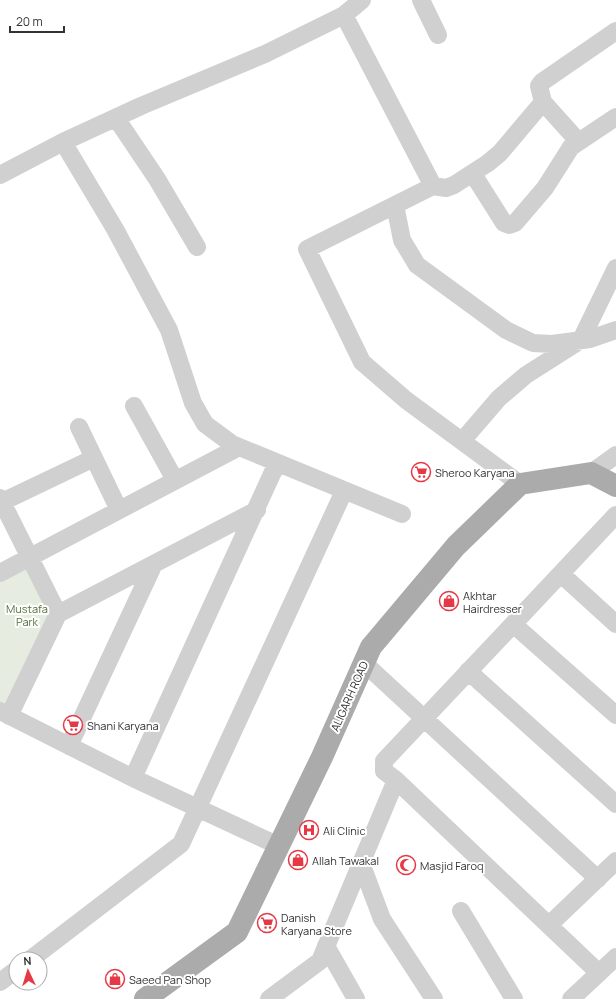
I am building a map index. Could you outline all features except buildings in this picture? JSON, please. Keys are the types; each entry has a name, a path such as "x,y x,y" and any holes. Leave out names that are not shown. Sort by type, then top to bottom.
{"main road":[{"path":"520,484 591,473 616,486"},
{"name":"ALIGARH ROAD","path":"145,999 237,932 322,757 371,647 456,546 520,484"}],"street":[{"path":"0,174 63,142 264,54 344,15 362,0"},
{"path":"422,0 438,35"},
{"path":"344,15 433,186"},
{"path":"578,141 543,102 539,86 542,82 616,32"},
{"path":"520,484 406,400 362,362 307,249 433,186 446,188 473,174 500,153 543,102"},
{"path":"473,174 504,223 509,225 515,223 545,188 563,157 578,141 616,117"},
{"path":"116,118 157,179 197,247"},
{"path":"63,142 116,229 168,330 193,403 205,424 239,447 402,514"},
{"path":"394,205 402,240 416,265 467,304 506,330 533,343 552,344 590,339 616,330"},
{"path":"462,441 499,398 526,375 581,340 616,268"},
{"path":"134,406 175,480"},
{"path":"79,427 119,510"},
{"path":"0,573 239,447"},
{"path":"591,473 616,455"},
{"path":"58,614 1,501 94,458"},
{"path":"133,778 257,510 277,463"},
{"path":"42,951 182,844 197,808 344,490"},
{"path":"257,510 58,614 5,713 133,778 279,846"},
{"path":"599,972 396,780 384,771 384,761 561,574 612,526"},
{"path":"69,746 154,564"},
{"path":"561,574 616,624"},
{"path":"513,624 616,715"},
{"path":"364,663 598,879"},
{"path":"468,671 616,804"},
{"path":"275,997 320,961 396,780"},
{"path":"549,925 616,861"},
{"path":"361,863 382,919 434,999"},
{"path":"460,911 514,999"},
{"path":"326,946 356,999"},
{"path":"571,999 616,957"}],"green space":[{"name":"Mustafa Park","path":"29,557 58,614 9,716 0,711 0,573"}],"place":[{"name":"Sheroo Karyana","path":"421,472"},
{"name":"Akhtar Hairdresser","path":"449,601"},
{"name":"Shani Karyana","path":"73,725"},
{"name":"Ali Clinic","path":"309,830"},
{"name":"Allah Tawakal","path":"298,860"},
{"name":"Masjid Faroq","path":"406,865"},
{"name":"Danish Karyana Store","path":"267,923"},
{"name":"Saeed Pan Shop","path":"115,979"}]}
